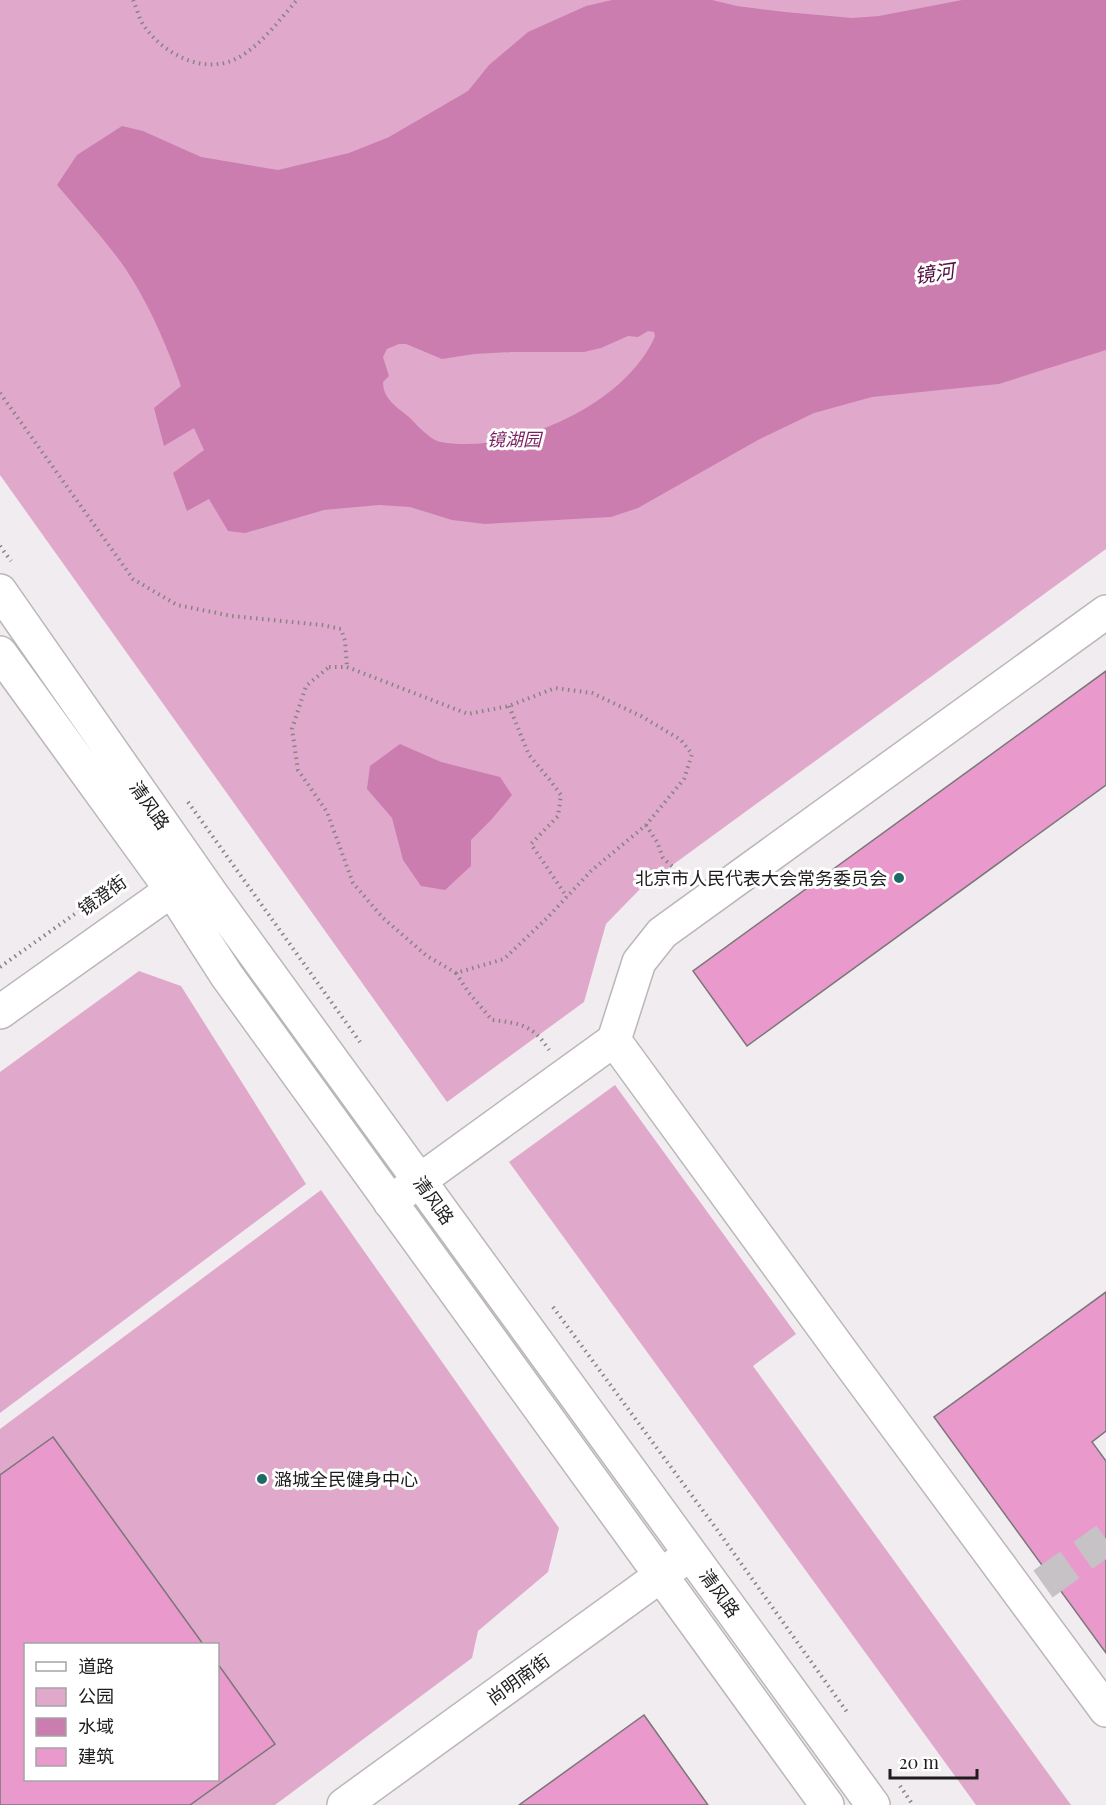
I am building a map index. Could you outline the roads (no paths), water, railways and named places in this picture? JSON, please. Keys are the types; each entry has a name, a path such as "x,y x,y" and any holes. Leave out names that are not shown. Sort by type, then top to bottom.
{"street":[{"name":"清风路","path":"0,591 183,881 420,1181 873,1805"},
{"path":"390,1202 615,1040 639,962 662,933 1106,612"},
{"name":"清风路","path":"0,653 162,851"},
{"name":"清风路","path":"183,881 227,976 827,1805"},
{"name":"镜澄街","path":"0,1012 183,881"},
{"path":"615,1040 1034,1592 1106,1710"},
{"name":"尚明南街","path":"344,1805 691,1554"}],"water":[{"name":"镜河","path":"612,0 712,0 737,6 852,18 879,16 962,0 1106,0 1106,350 999,384 872,397 814,413 758,440 638,508 611,517 485,524 452,520 410,507 379,505 324,510 245,533 228,531 209,499 187,511 173,473 204,450 194,428 164,446 154,408 181,386 162,336 127,271 57,185 77,155 122,126 143,131 201,157 278,170 349,153 389,137 468,91 489,65 528,32 586,6","holes":["648,331 654,332 655,336 640,361 619,384 594,403 564,420 501,441 470,444 437,441 424,432 385,393 383,382 389,376 383,357 387,349 399,344 406,344 442,359 512,352 584,352 601,348 628,336 638,337"]},
{"path":"400,744 441,762 500,777 512,795 471,840 471,866 445,890 421,886 403,860 392,818 367,789 370,766"}],"tunnel":[{"path":"1043,1584 1106,1539"}],"place":[{"name":"北京市人民代表大会常务委员会","path":"899,878"},
{"name":"潞城全民健身中心","path":"262,1479"}],"park label":[{"name":"镜湖园","path":"514,439"}]}
